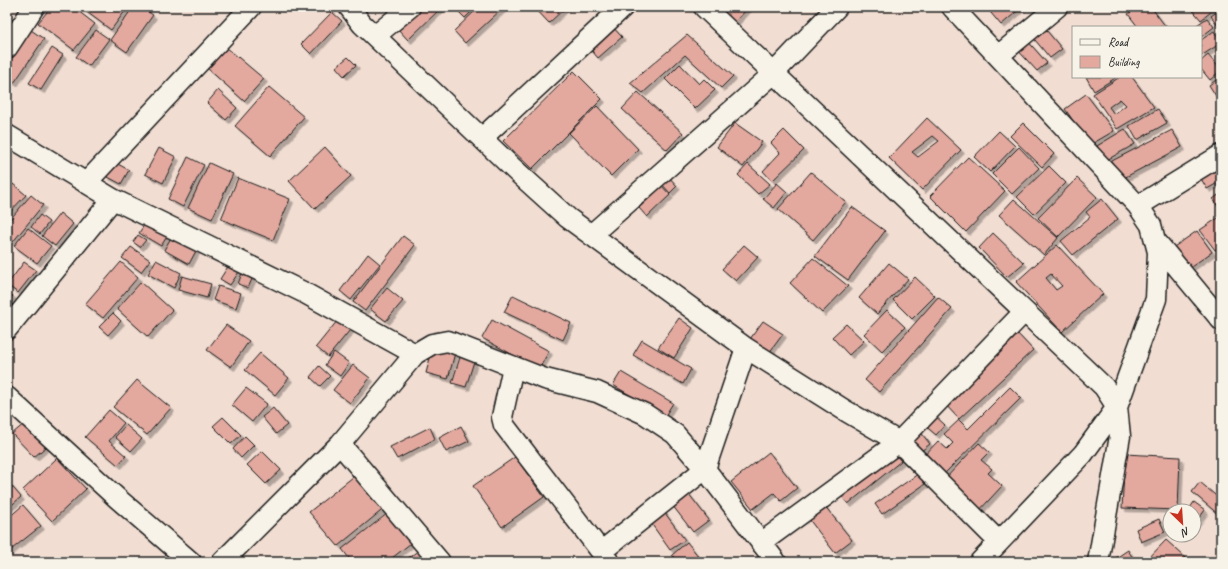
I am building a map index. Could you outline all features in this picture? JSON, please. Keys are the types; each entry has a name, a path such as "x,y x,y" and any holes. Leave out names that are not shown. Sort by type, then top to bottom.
{"street":[{"path":"7,48 34,7"},
{"path":"86,183 251,7"},
{"path":"349,7 362,24 568,218 746,348 846,411 899,442 999,542"},
{"path":"376,36 410,7"},
{"path":"482,138 623,7"},
{"path":"704,7 1104,387 1117,407 1120,436 1098,562"},
{"path":"591,235 773,74 837,7"},
{"path":"952,7 1138,206 1151,225 1158,252 1156,299 1117,407 1083,454 980,562"},
{"path":"998,56 1057,7"},
{"path":"7,135 113,199 303,292 415,354"},
{"path":"1138,206 1221,155"},
{"path":"7,329 113,199"},
{"path":"1155,240 1221,320"},
{"path":"761,543 899,442 1024,312"},
{"path":"222,562 340,444 415,354 432,344 448,341 545,379 597,392 645,414 675,434 705,469 776,562"},
{"path":"513,367 502,417 504,425 606,557 705,469 746,348"},
{"path":"7,397 117,498 191,562"},
{"path":"340,444 440,562"}],"building":[{"path":"51,7 73,7 95,24 74,50 38,23"},
{"path":"80,7 128,7 111,30"},
{"path":"133,7 141,7 153,15 127,52 110,40"},
{"path":"418,7 442,7 408,40 397,28"},
{"path":"454,7 476,7 465,18"},
{"path":"479,7 504,7 465,43 454,31"},
{"path":"534,7 566,7 549,23"},
{"path":"719,7 749,7 735,22"},
{"path":"986,7 1022,7 1001,25"},
{"path":"1138,7 1151,7 1165,26 1137,26 1128,14"},
{"path":"1190,7 1217,7 1201,20"},
{"path":"1221,9 1221,30 1211,16"},
{"path":"332,12 342,21 311,54 301,44"},
{"path":"1207,18 1214,27 1202,36 1202,26 1195,26"},
{"path":"610,24 622,37 598,58 587,45"},
{"path":"1042,25 1062,49 1050,58 1030,34"},
{"path":"31,30 44,39 14,83 7,79 7,64"},
{"path":"96,30 109,39 89,66 76,57"},
{"path":"1214,31 1221,43 1202,55 1202,39"},
{"path":"687,35 733,76 721,88 685,55 643,93 630,83"},
{"path":"1025,38 1047,63 1037,71 1015,47"},
{"path":"226,47 264,79 244,101 207,68"},
{"path":"52,48 63,55 41,90 29,83"},
{"path":"1208,55 1221,70 1210,80 1202,70 1202,60"},
{"path":"348,57 356,65 344,76 336,67"},
{"path":"680,64 699,84 704,79 715,90 695,109 665,79"},
{"path":"574,71 602,99 532,169 503,141"},
{"path":"1221,77 1221,104 1209,85"},
{"path":"1087,78 1115,78 1094,91"},
{"path":"1118,78 1133,78 1154,107 1117,129 1093,94","holes":["1120,99 1126,105 1114,114 1109,107"]},
{"path":"269,87 304,117 270,156 235,126"},
{"path":"218,90 237,108 226,120 207,103"},
{"path":"638,92 683,133 667,150 622,109"},
{"path":"1086,94 1114,131 1090,145 1065,109"},
{"path":"597,106 638,149 611,176 569,133"},
{"path":"1158,109 1167,123 1137,140 1129,126"},
{"path":"927,118 961,150 922,190 889,158","holes":["933,136 939,141 918,157 912,152"]},
{"path":"735,123 762,142 743,167 717,147"},
{"path":"1023,123 1054,154 1042,167 1010,136"},
{"path":"1125,129 1135,144 1105,161 1097,146"},
{"path":"784,130 804,150 772,181 763,171 780,153 771,143"},
{"path":"1172,130 1182,147 1120,180 1110,162"},
{"path":"999,131 1015,146 990,172 974,157"},
{"path":"325,147 351,176 315,209 289,181"},
{"path":"1019,147 1039,168 1012,194 992,174"},
{"path":"159,148 176,157 163,183 145,174"},
{"path":"188,157 204,165 183,207 168,199"},
{"path":"968,157 1005,191 966,232 930,196"},
{"path":"114,162 129,170 121,184 106,176"},
{"path":"209,163 233,174 212,219 188,208"},
{"path":"748,164 770,184 758,194 738,175"},
{"path":"1221,165 1221,181 1207,189 1200,177"},
{"path":"1049,166 1066,183 1034,214 1017,197"},
{"path":"811,172 846,202 813,240 778,209"},
{"path":"667,175 677,186 670,193 660,182"},
{"path":"238,178 290,199 273,240 221,219"},
{"path":"1077,178 1097,197 1058,237 1038,218"},
{"path":"777,183 787,192 774,208 763,199"},
{"path":"13,184 26,195 7,215 7,191"},
{"path":"662,186 670,195 647,217 639,208"},
{"path":"1221,193 1221,211 1213,199"},
{"path":"31,195 43,205 12,243 7,239 7,223"},
{"path":"1014,199 1058,238 1044,255 999,215"},
{"path":"1102,199 1118,219 1073,255 1061,241 1090,217 1086,212"},
{"path":"852,207 885,231 848,280 815,256"},
{"path":"60,213 73,224 55,246 42,236"},
{"path":"40,215 49,222 40,234 31,227"},
{"path":"1221,216 1221,246 1215,250 1200,230"},
{"path":"146,222 168,235 161,246 139,233"},
{"path":"28,228 51,246 37,263 14,246"},
{"path":"1197,231 1212,252 1184,272 1168,251"},
{"path":"993,233 1024,263 1007,277 979,248"},
{"path":"138,235 146,240 140,247 133,242"},
{"path":"172,236 196,251 189,264 164,250"},
{"path":"403,236 415,245 365,311 353,302"},
{"path":"744,245 758,257 736,281 722,269"},
{"path":"1057,245 1103,294 1062,332 1016,282","holes":["1051,274 1062,286 1056,290 1046,278"]},
{"path":"131,247 150,260 141,272 122,258"},
{"path":"368,254 380,264 351,300 340,291"},
{"path":"813,258 848,286 822,313 790,283"},
{"path":"156,260 181,273 174,288 148,274"},
{"path":"24,262 36,270 18,293 7,285"},
{"path":"121,262 138,277 103,318 85,304"},
{"path":"889,263 908,279 877,314 859,298"},
{"path":"229,265 239,272 230,285 220,279"},
{"path":"242,273 253,277 248,288 238,284"},
{"path":"182,276 211,284 207,298 178,290"},
{"path":"915,277 935,296 912,319 893,300"},
{"path":"141,282 172,310 148,337 117,309"},
{"path":"218,286 241,293 236,308 213,300"},
{"path":"387,288 403,301 386,321 370,309"},
{"path":"7,291 13,296 7,302"},
{"path":"513,295 571,323 563,340 504,312"},
{"path":"938,297 952,309 879,392 865,380"},
{"path":"887,310 905,327 882,351 864,334"},
{"path":"113,313 121,321 108,335 99,327"},
{"path":"342,315 354,325 328,357 316,347"},
{"path":"679,318 693,328 674,358 658,348"},
{"path":"492,320 549,351 539,369 482,338"},
{"path":"763,321 783,334 769,353 750,339"},
{"path":"846,324 864,341 849,355 832,337"},
{"path":"226,325 249,341 231,367 207,350"},
{"path":"1017,333 1033,350 959,419 943,402"},
{"path":"642,340 691,369 683,384 633,355"},
{"path":"433,347 455,353 448,379 426,373"},
{"path":"334,352 349,363 340,376 325,365"},
{"path":"260,353 289,378 275,395 245,370"},
{"path":"461,354 475,358 466,387 452,383"},
{"path":"353,365 370,378 350,403 333,390"},
{"path":"319,366 330,376 320,386 310,377"},
{"path":"621,372 673,403 665,416 613,385"},
{"path":"137,380 171,408 147,435 113,407"},
{"path":"1010,387 1021,398 940,478 921,459 938,441 947,449 953,443 944,434 959,420 968,429"},
{"path":"246,388 267,404 252,422 232,405"},
{"path":"273,408 287,425 276,434 262,417"},
{"path":"109,410 124,423 109,441 126,456 118,465 85,437"},
{"path":"932,413 945,425 936,435 922,423"},
{"path":"223,417 241,435 231,444 213,426"},
{"path":"25,423 47,446 34,457 12,434"},
{"path":"126,425 142,439 131,451 115,437"},
{"path":"461,426 469,441 446,452 439,438"},
{"path":"430,427 435,439 397,459 390,447"},
{"path":"918,429 930,444 915,456 903,441"},
{"path":"245,436 254,445 241,458 233,449"},
{"path":"979,443 989,452 981,460 992,469 988,473 1002,486 977,513 943,481"},
{"path":"891,450 901,461 848,504 839,493"},
{"path":"262,451 281,470 266,484 247,465"},
{"path":"769,452 797,488 781,501 774,493 753,509 731,482"},
{"path":"1125,454 1180,457 1178,503 1162,503 1162,509 1122,508"},
{"path":"515,457 544,497 502,527 473,486"},
{"path":"57,458 86,489 52,521 23,490"},
{"path":"358,473 386,507 338,546 309,512"},
{"path":"918,474 925,484 882,514 875,504"},
{"path":"1200,482 1221,500 1221,512 1219,515 1192,492"},
{"path":"9,483 21,497 7,509 7,485"},
{"path":"685,489 709,520 693,532 669,501"},
{"path":"23,505 41,526 7,553 7,519"},
{"path":"824,505 852,540 835,553 808,518"},
{"path":"662,509 685,540 670,550 648,519"},
{"path":"388,513 411,543 387,562 352,562 342,549"},
{"path":"1159,519 1162,526 1162,533 1141,542 1136,529"},
{"path":"687,542 703,562 678,562 672,555"},
{"path":"1163,543 1169,543 1186,558 1182,562 1145,562"},
{"path":"419,550 428,562 403,562"},
{"path":"1128,550 1134,560 1131,562 1110,562"},
{"path":"1207,557 1213,562 1202,562"},
{"path":"71,558 74,562 65,562"}]}
